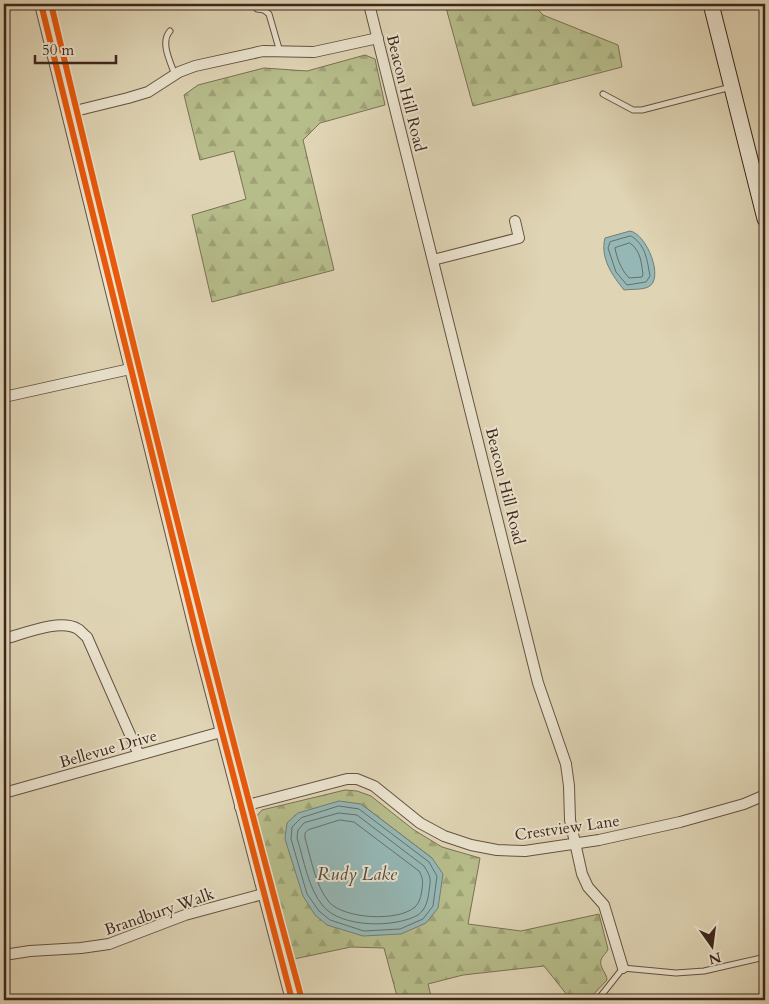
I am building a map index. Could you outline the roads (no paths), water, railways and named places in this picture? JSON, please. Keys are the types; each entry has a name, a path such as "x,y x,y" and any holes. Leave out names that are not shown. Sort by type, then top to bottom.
{"main road":[{"path":"710,4 765,219"}],"street":[{"path":"41,4 240,808 292,1000"},
{"name":"Beacon Hill Road","path":"369,4 538,683 566,764 570,820 582,874 588,887 604,905 623,968"},
{"path":"67,114 148,92 174,75 195,66 263,51 314,52 378,38"},
{"path":"433,260 519,238 515,221"},
{"path":"4,397 130,369"},
{"path":"4,639 51,626 66,625 79,629 87,638 139,755"},
{"name":"Bellevue Drive","path":"4,794 221,732"},
{"name":"Crestview Lane","path":"240,808 347,779 357,779 374,786 420,823 444,836 471,845 497,850 525,850 575,844 680,822 744,804 765,794"},
{"name":"Brandbury Walk","path":"4,955 109,944 185,915 263,894"}],"lane":[{"path":"257,9 264,10 269,14 280,52"},
{"path":"170,31 165,44 174,75"},
{"path":"603,94 633,110 642,110 731,87"},
{"path":"594,1000 600,996 623,968 676,973 695,972 749,962 765,957"}],"water":[{"path":"630,231 636,234 648,248 652,257 655,276 653,283 648,287 624,290 608,266 604,245 605,238"},
{"name":"Rudy Lake","path":"339,801 361,804 432,858 443,874 438,908 426,923 401,934 363,936 327,925 315,915 303,896 285,839 287,823 298,813"}]}
